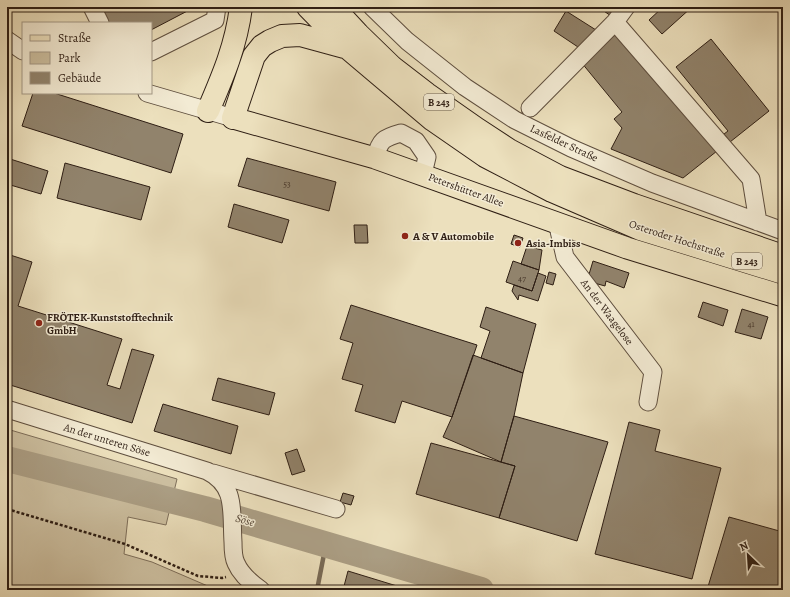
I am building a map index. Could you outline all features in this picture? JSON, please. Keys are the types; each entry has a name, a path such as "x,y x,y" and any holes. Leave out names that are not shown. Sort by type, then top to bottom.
{"highway":[{"path":"208,111 229,61 238,28 241,7"},
{"name":"B 243","path":"308,7 349,49 433,120 485,156 556,184"},
{"name":"B 243","path":"333,7 392,67 476,129 510,150 556,184"},
{"path":"234,118 254,56 262,46 270,41 282,36 300,35 349,49"},
{"name":"Osteroder Hochstraße","path":"556,184 634,205 783,256"},
{"name":"Osteroder Hochstraße","path":"556,184 640,229 783,273"}],"main road":[{"name":"Petershütter Allee","path":"234,118 374,158 423,174 627,248 783,296"}],"street":[{"path":"92,7 100,22"},
{"path":"152,52 215,20 217,7"},
{"name":"Lasfelder Straße","path":"372,7 407,41 465,87 515,120 572,148 652,183 783,231"},
{"path":"530,108 615,22 626,7"},
{"path":"615,22 751,179 758,222"},
{"path":"7,40 22,49"},
{"name":"Petershütter Allee","path":"150,94 234,118"},
{"path":"374,158 378,145 387,137 401,133 416,141 427,157 423,174"},
{"name":"An der Waagelose","path":"556,222 565,257 653,372 648,402"},
{"name":"An der unteren Söse","path":"7,410 336,510"},
{"name":"An der unteren Söse","path":"207,471 216,475 224,483 228,491 231,504 233,552 235,563 240,571"},
{"path":"240,571 244,577 261,590"}],"path":[{"path":"7,509 125,544 198,576 222,578 240,571"}],"green space":[{"path":"7,429 177,479 166,525 128,517 124,554 152,562 217,590 7,590"}],"building":[{"path":"99,7 195,7 152,29 152,22 106,22"},
{"path":"598,7 621,7 614,18"},
{"path":"663,7 692,7 662,34 649,20"},
{"path":"566,11 596,30 584,51 554,31"},
{"path":"616,34 717,151 683,178 611,149 622,128 614,119 622,112 581,62"},
{"path":"711,39 769,111 730,142 724,134 728,131 676,67"},
{"path":"33,94 57,94 183,134 171,173 22,126"},
{"path":"7,158 48,171 41,194 7,184"},
{"path":"247,158 336,182 329,211 238,186"},
{"path":"65,163 150,187 141,220 57,198"},
{"path":"234,204 289,220 282,243 228,227"},
{"path":"354,225 367,225 368,243 355,243"},
{"path":"514,235 523,238 520,247 511,244"},
{"path":"527,246 542,250 539,270 521,264"},
{"name":"FRÖTEK-Kunststofftechnik GmbH","path":"7,254 32,262 18,306 122,339 107,385 120,389 132,349 154,355 132,423 7,384"},
{"path":"513,261 539,270 532,291 506,282"},
{"path":"593,261 629,273 624,288 606,281 605,286 587,281"},
{"path":"549,272 556,274 553,285 546,283"},
{"path":"538,273 546,276 538,301 519,295 518,300 512,291 514,285 532,291"},
{"path":"703,302 728,310 723,326 698,317"},
{"path":"351,305 477,345 452,417 402,401 395,423 355,411 363,385 342,379 353,343 340,339"},
{"path":"486,307 536,324 523,373 481,358 490,331 480,327"},
{"path":"742,309 768,317 761,339 735,332"},
{"path":"473,355 523,373 514,416 501,462 443,437 452,417"},
{"path":"218,378 275,393 269,415 212,400"},
{"path":"163,404 238,426 231,454 154,431"},
{"path":"514,416 608,442 577,541 499,518 515,466 501,462"},
{"path":"629,422 660,430 655,451 721,468 692,579 595,554"},
{"path":"431,443 515,466 499,518 416,494"},
{"path":"297,449 305,471 292,475 285,453"},
{"path":"343,493 354,496 351,505 340,502"},
{"path":"729,517 783,532 783,590 707,590"},
{"path":"348,571 410,590 343,590"}],"waterway":[{"name":"Söse","path":"7,459 205,509 481,590"},
{"path":"317,590 326,544"}],"place":[{"name":"A & V Automobile","path":"405,236"},
{"name":"Asia-Imbiss","path":"518,243"},
{"name":"FRÖTEK-Kunststofftechnik GmbH","path":"39,323"}]}
